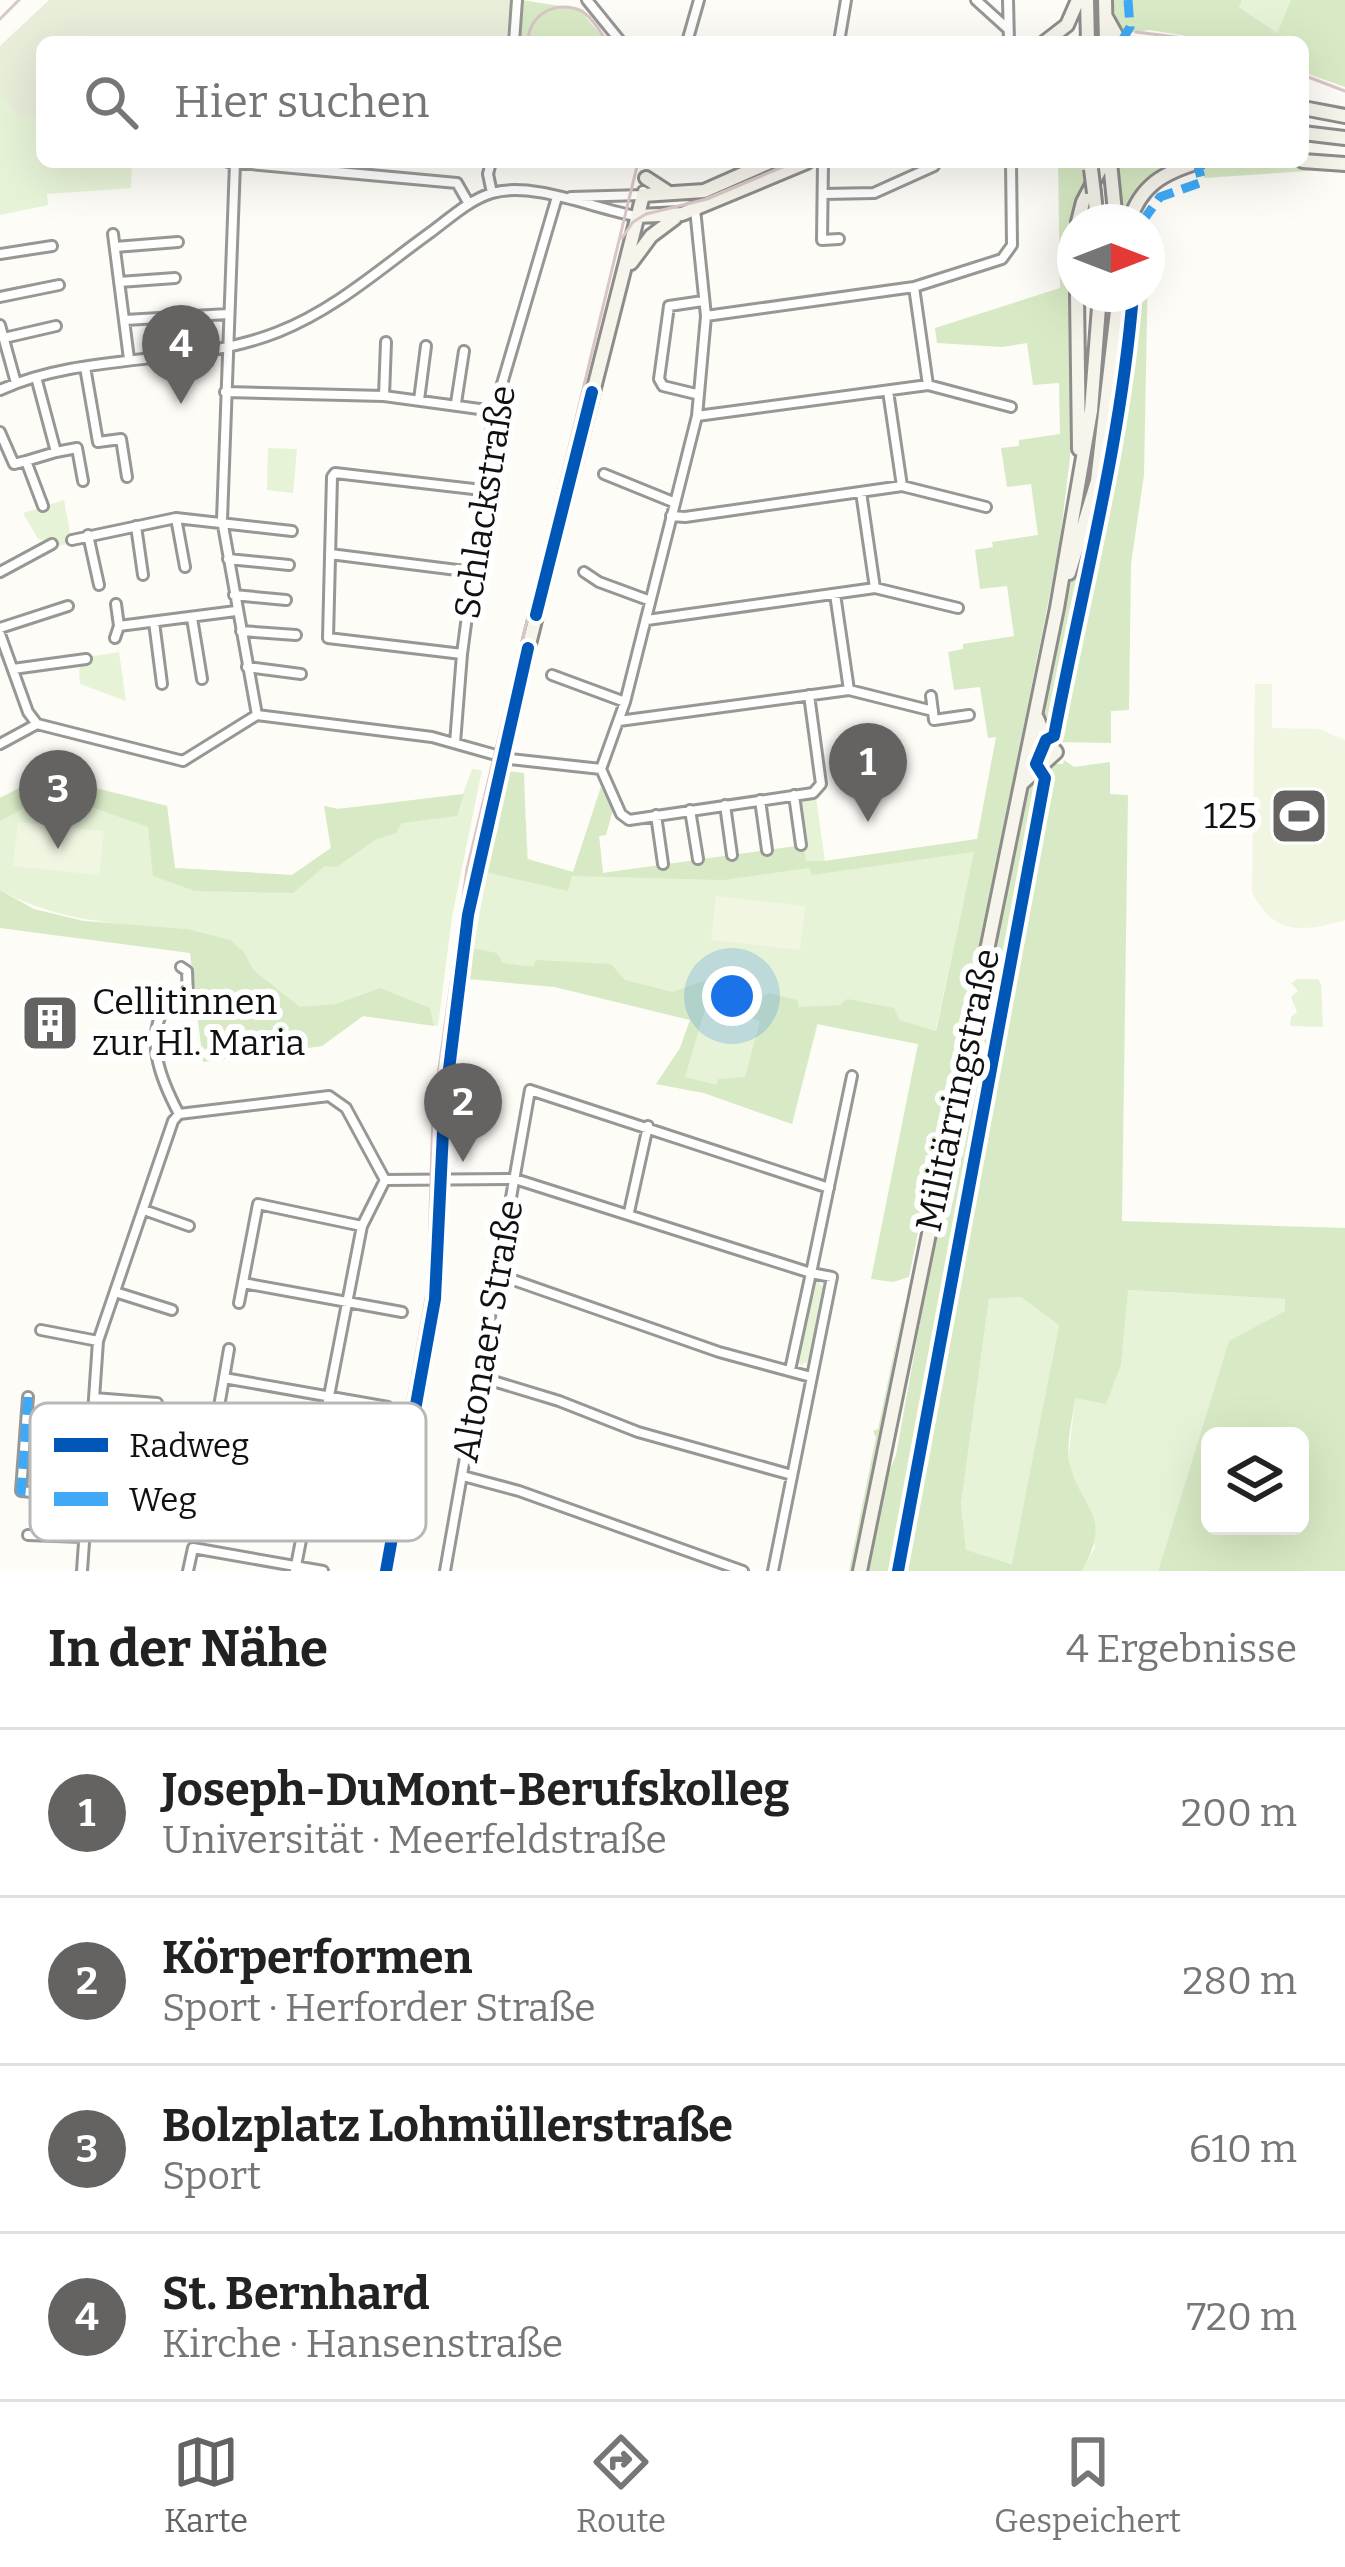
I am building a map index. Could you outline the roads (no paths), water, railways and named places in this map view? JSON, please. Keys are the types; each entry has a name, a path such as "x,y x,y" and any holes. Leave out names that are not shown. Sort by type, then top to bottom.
{"main road":[{"path":"1082,0 1087,36"},
{"path":"1053,36 1067,26 1082,0"},
{"path":"1105,0 1106,36"},
{"path":"1105,16 1117,36"},
{"path":"1309,110 1345,116"},
{"path":"1309,134 1345,138"},
{"path":"1309,161 1345,164"},
{"path":"416,1403 435,1299 451,1043 468,915 502,757 637,216 643,195 704,191 756,168"},
{"path":"637,216 666,218 689,211 793,168"},
{"path":"1084,204 1099,168"},
{"path":"1095,204 1100,168"},
{"path":"1102,168 1111,204"},
{"path":"1136,204 1155,180 1184,168"},
{"path":"647,173 654,187 676,194"},
{"path":"666,218 658,210 659,201 676,194"},
{"path":"622,280 651,236 689,211"},
{"path":"1077,312 1080,472"},
{"name":"Militärringstraße","path":"1079,520 1099,312"},
{"name":"Militärringstraße","path":"860,1571 1057,608 1079,520 1100,464 1117,312"},
{"path":"1021,785 1056,752 1040,731 1035,713"},
{"path":"386,1571 391,1541"}],"street":[{"path":"515,36 518,0"},
{"path":"587,0 616,36"},
{"path":"689,36 699,0"},
{"path":"839,36 846,0"},
{"path":"976,0 1007,29"},
{"path":"986,10 1000,11 1008,2"},
{"path":"1008,2 1008,36"},
{"path":"231,168 223,520 257,715"},
{"path":"288,168 457,183 470,203"},
{"path":"490,168 492,193"},
{"path":"823,168 817,241 839,238"},
{"path":"824,194 874,193 930,168"},
{"path":"706,316 914,287 1009,254 1011,168"},
{"path":"557,197 643,195 647,173"},
{"path":"0,390 36,377 226,346 275,333 352,292 470,203 492,193 557,197 637,216"},
{"name":"Schlackstraße","path":"454,743 494,410 557,197"},
{"path":"689,211 706,316 696,394 698,416 625,702 601,769 624,818 813,793 821,784 809,695"},
{"path":"113,234 129,359"},
{"path":"115,247 178,242"},
{"path":"0,254 52,246"},
{"path":"119,282 175,278"},
{"path":"0,297 59,285"},
{"path":"914,287 928,385"},
{"path":"696,394 663,386 659,379 669,306 703,301"},
{"path":"125,320 228,314"},
{"path":"0,325 16,383"},
{"path":"4,338 56,326"},
{"path":"384,396 386,342"},
{"path":"419,400 427,346"},
{"path":"455,404 464,351"},
{"path":"86,367 98,442"},
{"path":"36,377 56,452"},
{"path":"698,416 928,385 1011,407"},
{"path":"888,391 902,486"},
{"path":"225,392 384,396 494,410"},
{"path":"0,432 14,464 126,437 127,477"},
{"path":"77,448 83,481"},
{"path":"26,461 43,506"},
{"path":"462,654 328,638 335,472 482,490"},
{"path":"604,474 674,502"},
{"path":"671,515 686,518 902,486 986,508"},
{"path":"861,492 875,588"},
{"path":"176,518 184,567"},
{"path":"72,540 176,518 292,531"},
{"path":"136,526 142,574"},
{"path":"88,536 99,585"},
{"path":"0,572 52,544"},
{"path":"331,554 473,572"},
{"path":"228,559 289,565"},
{"path":"584,572 648,601"},
{"path":"647,620 875,588 958,608"},
{"path":"835,594 849,690"},
{"path":"234,595 286,600"},
{"path":"115,638 116,604"},
{"path":"68,606 0,631 28,712 37,724 177,761 192,757 257,715 601,769"},
{"path":"118,626 236,611"},
{"path":"192,618 202,680"},
{"path":"154,622 162,684"},
{"path":"241,631 296,635"},
{"path":"13,669 86,659"},
{"path":"247,667 302,674"},
{"path":"552,675 625,702"},
{"path":"619,721 849,690 933,711"},
{"path":"931,696 934,720 969,715"},
{"path":"0,744 37,724"},
{"path":"794,795 801,845"},
{"path":"760,800 766,850"},
{"path":"724,805 732,855"},
{"path":"690,810 698,859"},
{"path":"656,814 663,864"},
{"path":"179,1114 160,1073 156,1018 169,1002 188,998 188,971 181,967"},
{"path":"790,1370 852,1076"},
{"name":"Altonaer Straße","path":"445,1571 530,1090 648,1126"},
{"path":"94,1403 98,1341 172,1121 179,1114 329,1096 346,1108 385,1180"},
{"path":"629,1212 648,1126 829,1188"},
{"path":"385,1180 515,1179 832,1277 773,1571"},
{"path":"328,1403 362,1226 385,1180"},
{"path":"238,1303 258,1204 362,1226"},
{"path":"143,1210 189,1226"},
{"path":"499,1275 718,1352 811,1377"},
{"path":"243,1283 402,1312"},
{"path":"115,1292 172,1310"},
{"path":"41,1330 98,1341"},
{"path":"220,1403 229,1349"},
{"path":"481,1377 638,1432 792,1475"},
{"path":"224,1378 367,1403"},
{"path":"28,1396 22,1491 30,1491"},
{"path":"94,1399 157,1403"},
{"path":"463,1476 742,1571"},
{"path":"82,1571 83,1541"},
{"path":"188,1571 193,1548 323,1571"}],"tram line":[{"path":"529,36 538,17 562,7 582,11 603,36"},
{"path":"1136,32 1168,36"},
{"path":"1309,77 1345,91"},
{"path":"408,1403 428,1287 433,1111 467,869 637,168"},
{"path":"622,238 646,214 707,199 780,168"},
{"path":"378,1571 383,1541"}],"railway":[{"path":"0,19 19,0"}],"place":[{"name":"St. Bernhard","path":"181,404"},
{"name":"125","path":"1299,816"},
{"name":"Joseph-DuMont-Berufskolleg","path":"868,822"},
{"name":"Bolzplatz Lohmüllerstraße","path":"58,849"},
{"name":"Cellitinnen zur Hl. Maria","path":"50,1023"},
{"name":"Körperformen","path":"463,1162"}]}
